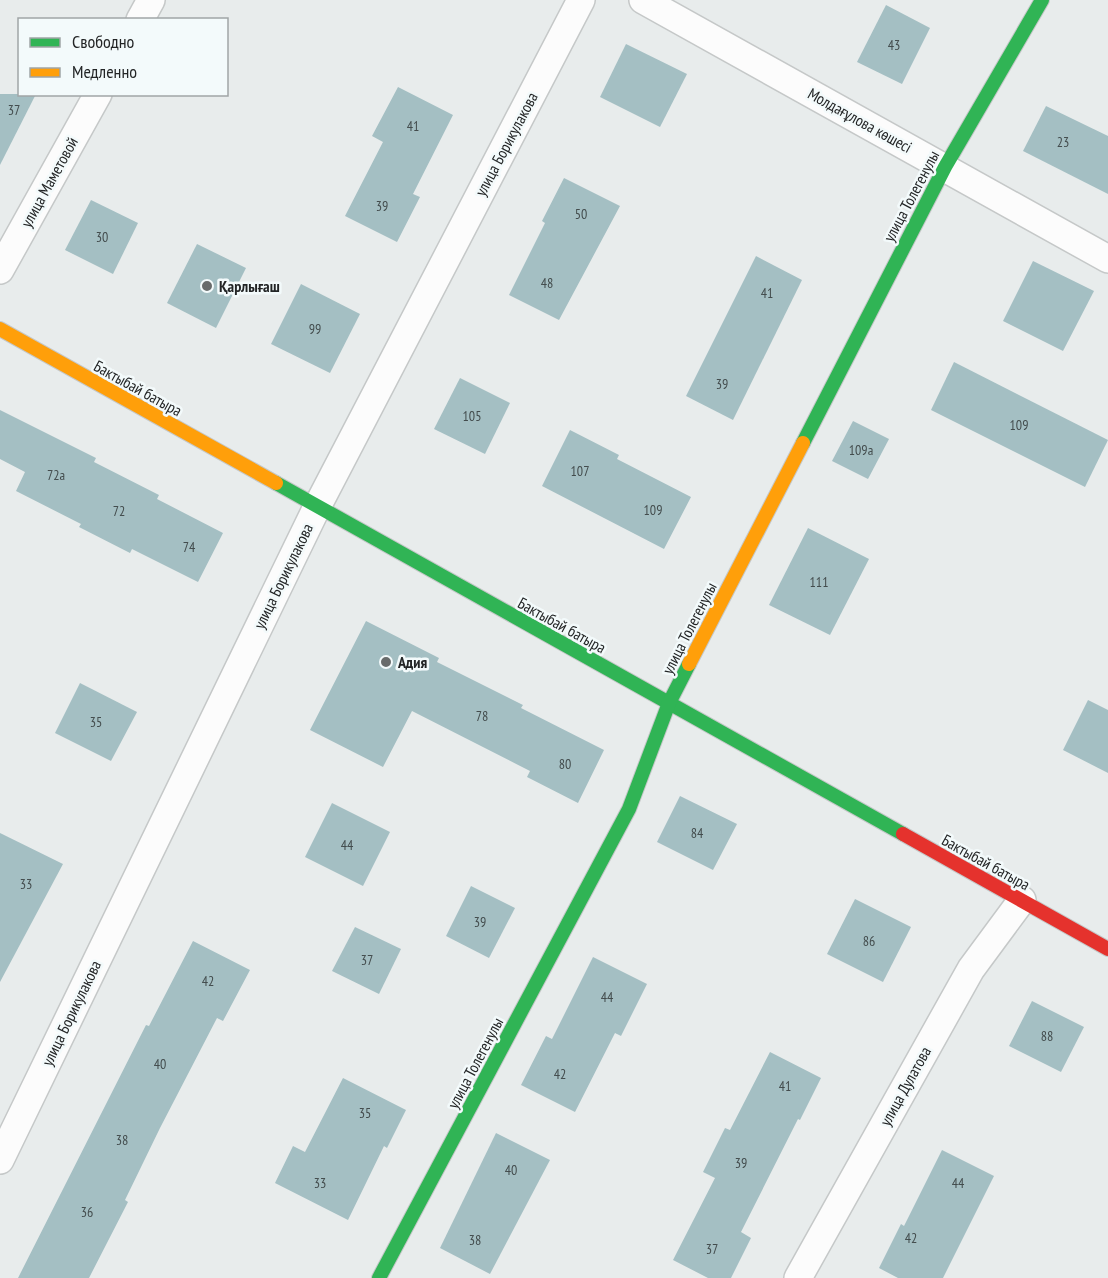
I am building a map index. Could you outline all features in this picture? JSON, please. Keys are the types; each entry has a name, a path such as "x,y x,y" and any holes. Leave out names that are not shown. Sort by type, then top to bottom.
{"street":[{"path":"141,18 151,0"},
{"name":"улица Борикулакова","path":"0,1160 317,507 581,0"},
{"name":"Молдағұлова көшесі","path":"643,0 945,166 1108,259"},
{"name":"улица Толегенулы","path":"379,1278 629,809 669,703 945,166 1042,0"},
{"name":"улица Маметовой","path":"0,270 97,96"},
{"name":"Бактыбай батыра","path":"0,329 1108,949"},
{"name":"улица Дулатова","path":"798,1278 972,969 1022,900"}],"building":[{"path":"886,5 930,28 902,84 857,62"},
{"path":"626,44 687,74 660,127 600,97"},
{"path":"398,87 453,115 413,194 420,197 397,242 345,216 383,142 372,136"},
{"path":"0,94 35,96 0,165"},
{"path":"1046,106 1108,136 1108,194 1023,151"},
{"path":"564,178 620,206 559,320 509,295 545,223 542,221"},
{"path":"91,200 138,223 113,274 65,250"},
{"name":"Қарлығаш","path":"197,244 246,268 216,328 167,303"},
{"path":"756,256 802,280 733,420 686,396"},
{"path":"1033,261 1094,291 1063,351 1003,321"},
{"path":"301,284 360,314 330,373 271,344"},
{"path":"954,362 1108,440 1085,487 931,410"},
{"path":"460,378 510,403 485,454 434,429"},
{"path":"0,410 96,458 94,462 159,495 157,499 223,533 198,582 132,549 130,553 79,527 81,524 16,491 25,472 0,459"},
{"path":"853,421 889,439 868,479 832,461"},
{"path":"570,430 619,455 617,459 691,497 664,549 542,486"},
{"path":"808,528 869,559 830,635 769,605"},
{"path":"366,621 439,658 437,662 523,705 521,708 604,750 578,803 527,777 530,771 412,711 383,767 310,730"},
{"path":"80,683 137,712 111,761 55,733"},
{"path":"1088,700 1108,710 1108,773 1063,750"},
{"path":"680,796 737,824 713,870 657,842"},
{"path":"332,803 390,832 363,886 305,857"},
{"path":"0,833 63,864 0,982"},
{"path":"471,886 515,908 489,958 446,936"},
{"path":"855,899 911,927 883,982 827,954"},
{"path":"355,927 401,949 379,994 332,971"},
{"path":"193,941 250,970 223,1021 217,1018 160,1128 125,1200 128,1202 89,1278 18,1278 146,1025 149,1026"},
{"path":"593,957 647,984 621,1036 615,1033 575,1112 521,1085 546,1036 552,1039"},
{"path":"1032,1001 1084,1027 1061,1072 1009,1046"},
{"path":"770,1052 821,1078 741,1232 751,1238 731,1278 708,1278 673,1260 715,1178 703,1172 725,1128 730,1130"},
{"path":"343,1078 406,1110 387,1148 384,1146 348,1220 275,1183 293,1146 305,1152"},
{"path":"496,1133 550,1160 490,1274 440,1248"},
{"path":"942,1150 994,1176 943,1278 898,1278 879,1268 901,1224 904,1226"}],"traffic: fast":[{"path":"803,443 945,167 1042,0"},
{"path":"276,483 903,834"},
{"path":"379,1278 629,809 669,703 689,664"}],"traffic: slow":[{"path":"0,329 276,483"},
{"path":"689,664 803,443"}],"traffic: jam":[{"path":"903,834 1108,949"}],"place":[{"name":"Қарлығаш","path":"207,286"},
{"name":"Адия","path":"386,662"}]}
